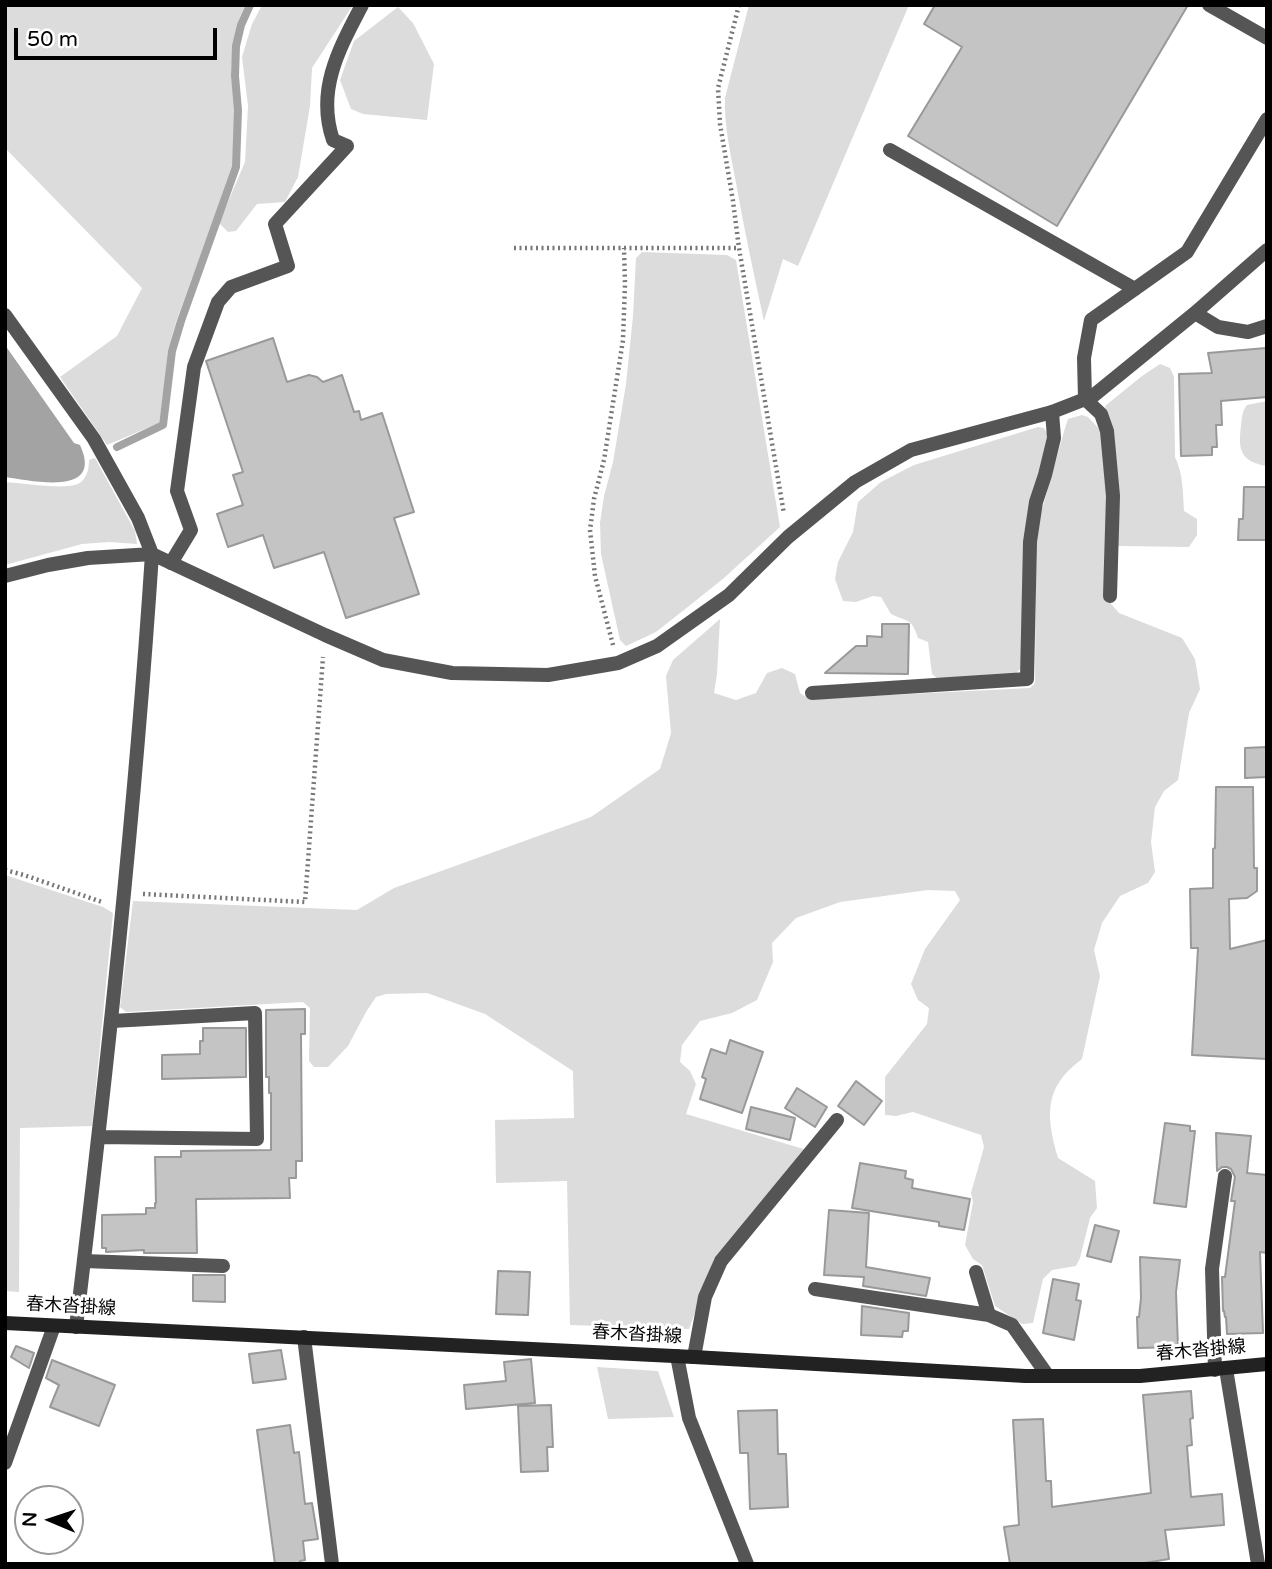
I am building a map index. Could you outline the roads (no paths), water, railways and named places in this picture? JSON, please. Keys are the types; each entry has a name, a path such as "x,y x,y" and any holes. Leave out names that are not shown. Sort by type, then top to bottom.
{"main road":[{"name":"春木沓掛線","path":"5,1323 1025,1376 1140,1376 1267,1364"}],"street":[{"path":"171,563 191,530 177,491 194,366 218,302 231,287 288,266 275,224 346,146 333,140 327,122 327,87 344,40 362,5"},
{"path":"1209,5 1267,38"},
{"path":"1110,596 1113,496 1107,431 1101,414 1085,400 1084,358 1091,320 1187,252 1267,118"},
{"path":"890,150 1135,289"},
{"path":"5,576 88,558 152,554 383,660 452,673 548,674 618,663 657,646 729,595 788,537 855,482 911,450 1052,412 1093,396 1267,250"},
{"path":"1195,313 1218,327 1248,332 1267,326"},
{"path":"5,315 94,439 138,518 152,554 125,893 76,1326"},
{"path":"812,693 1027,679 1030,542 1036,502 1054,438 1052,412"},
{"path":"99,1137 257,1139 255,1013 112,1021"},
{"path":"694,1357 705,1297 721,1261 837,1120"},
{"path":"1226,1176 1212,1269 1221,1369 1259,1564 1267,1563"},
{"path":"84,1261 223,1266"},
{"path":"976,1272 989,1315"},
{"path":"815,1289 989,1315 1012,1325 1048,1376"},
{"path":"5,1463 54,1326"},
{"path":"304,1337 332,1564"},
{"path":"677,1356 689,1418 747,1564"}],"waterway":[{"path":"117,447 163,425 172,351 236,167 236,46 250,5"}]}
